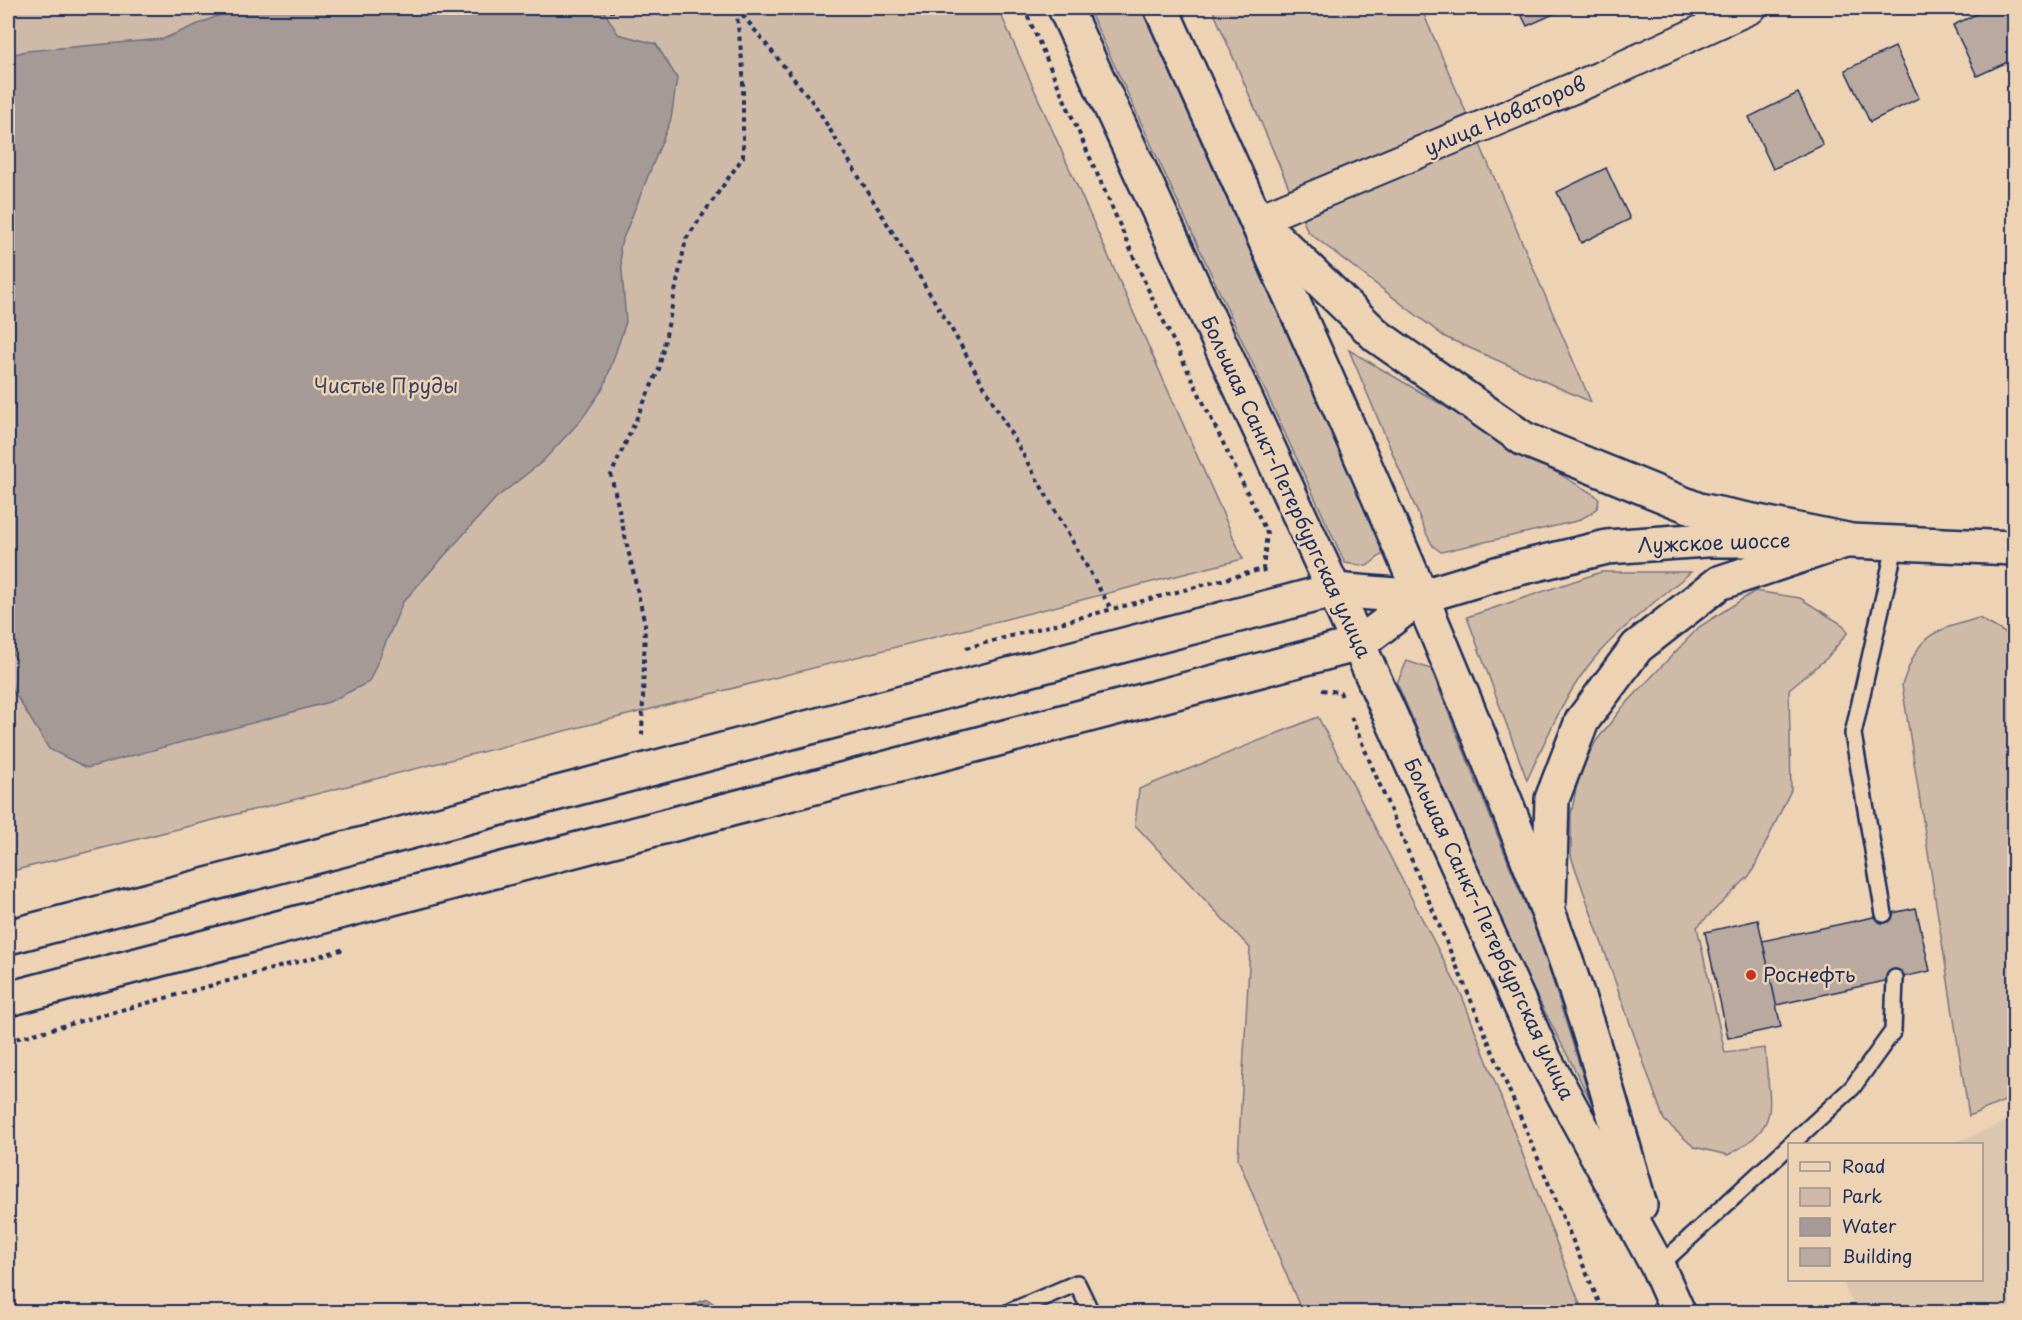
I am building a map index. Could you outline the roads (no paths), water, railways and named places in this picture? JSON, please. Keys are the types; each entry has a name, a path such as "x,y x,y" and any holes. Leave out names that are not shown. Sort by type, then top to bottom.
{"main road":[{"name":"Большая Санкт-Петербургская улица","path":"1065,8 1359,644 1545,1059 1658,1267"},
{"name":"Большая Санкт-Петербургская улица","path":"1161,8 1257,220 1420,597 1549,914 1589,1030 1658,1267"},
{"path":"1257,220 1377,336 1524,439 1699,510 1847,540"},
{"name":"Лужское шоссе","path":"1359,644 1420,597 1503,572 1606,547 1706,540 1847,540 2014,548"},
{"path":"1549,914 1552,800 1582,721 1637,647 1719,583 1847,540"},
{"name":"Лужское шоссе","path":"8,937 1334,590 1420,597"},
{"path":"8,999 1359,644"},
{"path":"1658,1267 1678,1312"}],"street":[{"name":"улица Новаторов","path":"1257,220 1600,77 1751,8"}],"lane":[{"path":"1884,914 1853,734 1896,542"},
{"path":"1792,1143 1852,1088 1893,1031 1895,978"},
{"path":"1658,1267 1788,1147"},
{"path":"1009,1312 1077,1283 1091,1312"}],"water":[{"path":"236,8 602,8 618,34 656,44 677,78 671,119 620,246 626,322 604,387 581,420 542,462 496,498 403,602 369,682 329,702 87,768 49,749 14,692 16,658 8,649 8,56 26,51 163,39"},
{"path":"707,1299 726,1312 684,1312 686,1307"}],"place":[{"name":"Роснефть","path":"1751,975"}],"park label":[{"name":"Чистые Пруды","path":"386,386"}]}
